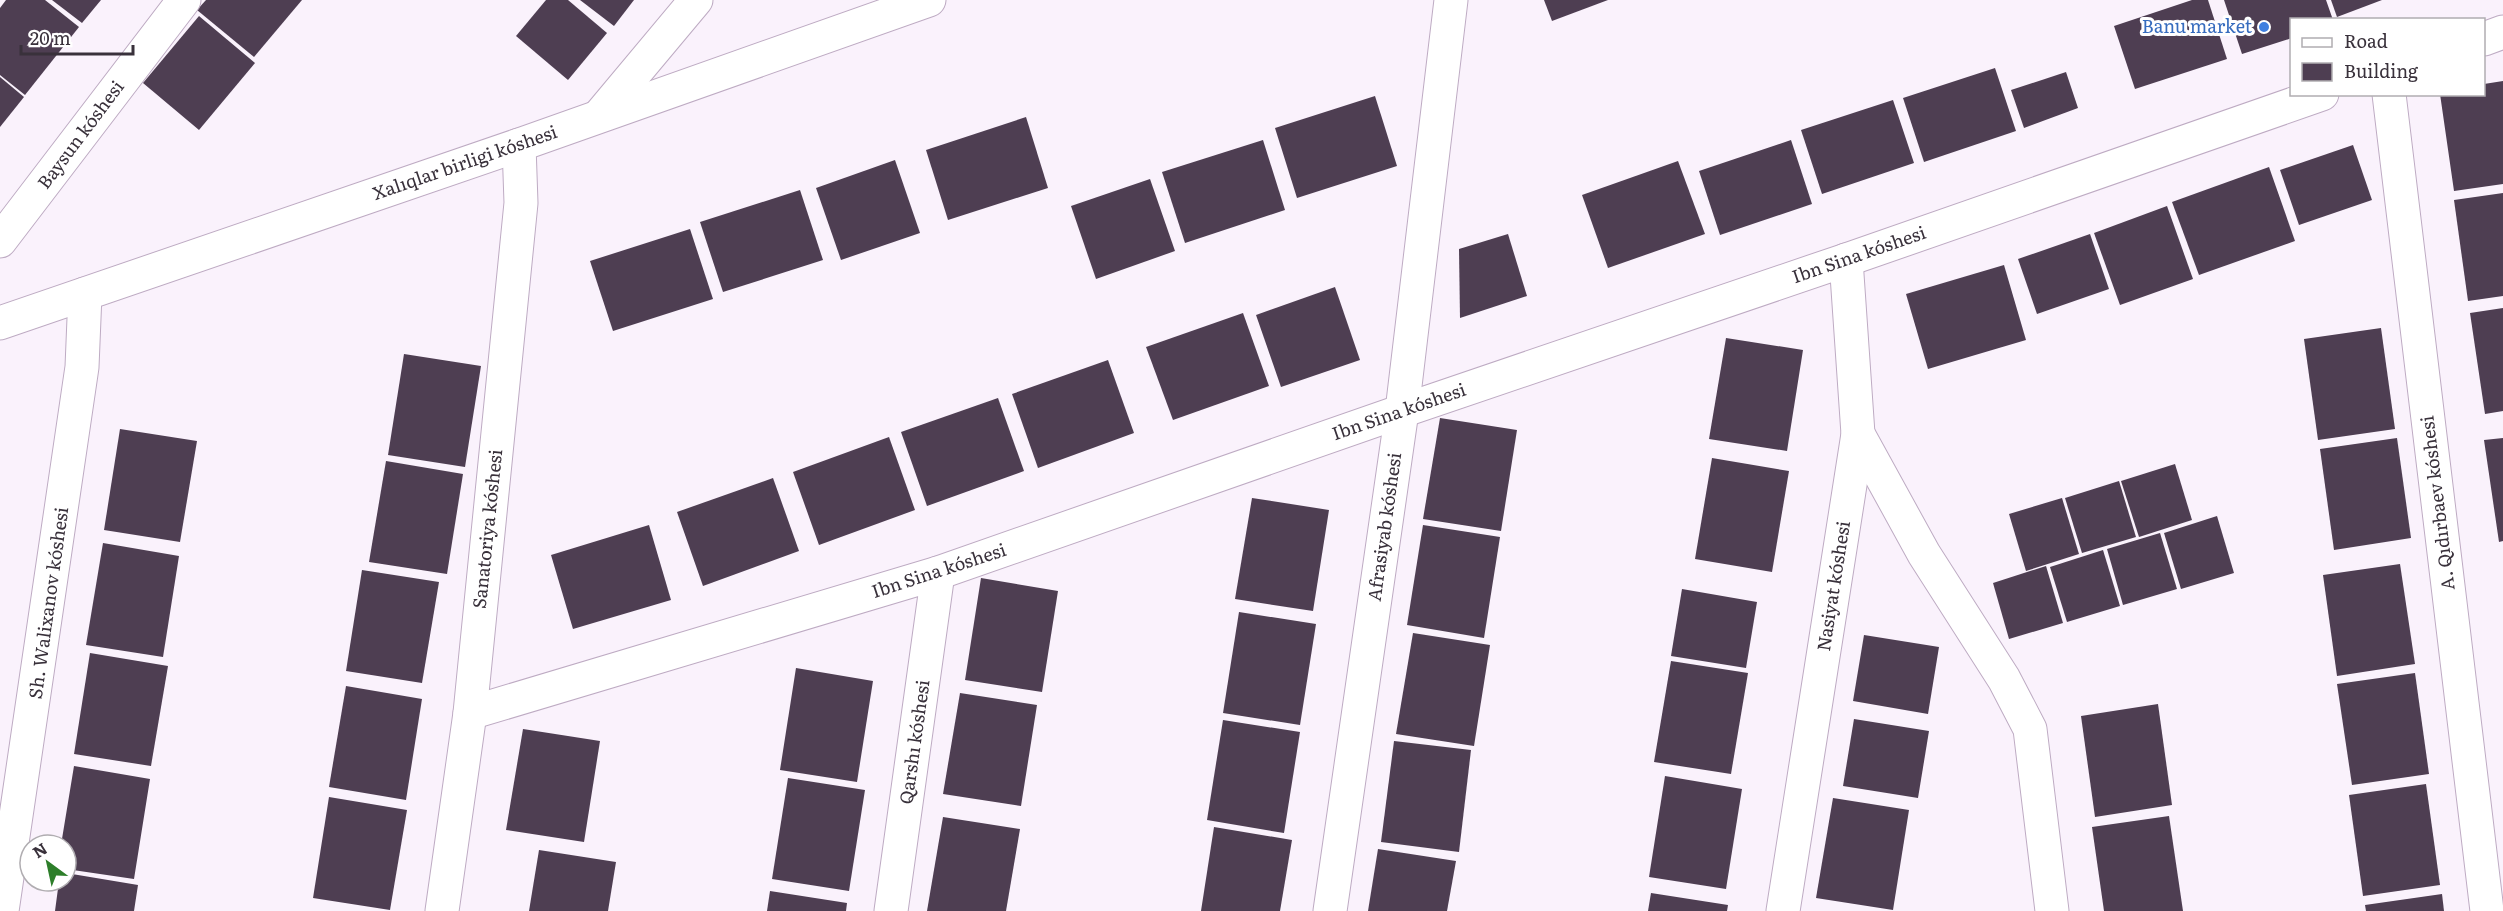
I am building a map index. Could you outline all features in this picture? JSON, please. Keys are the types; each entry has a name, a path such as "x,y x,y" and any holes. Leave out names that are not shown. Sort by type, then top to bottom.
{"street":[{"name":"Baysun kóshesi","path":"0,241 184,0"},
{"path":"599,116 696,0"},
{"name":"Xalıqlar birligi kóshesi","path":"0,323 519,145 929,0"},
{"name":"Afrasiyab kóshesi","path":"1330,911 1402,411 1451,0"},
{"path":"2485,39 2503,32"},
{"name":"Ibn Sina kóshesi","path":"470,713 938,573 2316,96"},
{"name":"A. Qıdırbaev kóshesi","path":"2389,96 2487,911"},
{"name":"Sanatoriya kóshesi","path":"442,911 470,713 521,203 519,145"},
{"name":"Nasiyat kóshesi","path":"1783,911 1858,434 1846,260"},
{"name":"Sh. Walixanov kóshesi","path":"2,911 81,379 85,294"},
{"path":"1858,434 1924,554 2004,679 2030,729 2052,911"},
{"name":"Qarshı kóshesi","path":"891,911 938,573"}],"building":[{"path":"6,0 45,0 79,27 25,95 0,75 0,8"},
{"path":"52,0 101,0 82,23"},
{"path":"206,0 302,0 254,57 197,10"},
{"path":"546,0 568,0 607,33 568,80 516,36"},
{"path":"580,0 634,0 614,26"},
{"path":"1544,0 1608,0 1552,21"},
{"path":"2192,0 2208,0 2227,59 2135,89 2114,26"},
{"path":"2224,0 2326,0 2332,18 2290,18 2290,39 2242,54"},
{"path":"2331,0 2382,0 2337,17"},
{"path":"199,16 255,63 199,130 143,83"},
{"path":"1995,68 2016,131 1924,162 1903,98"},
{"path":"2066,72 2078,108 2024,128 2011,90"},
{"path":"0,77 24,97 0,127"},
{"path":"2503,81 2503,184 2454,191 2440,96 2485,96 2485,84"},
{"path":"1375,96 1397,166 1297,198 1275,128"},
{"path":"1893,100 1914,163 1822,194 1801,130"},
{"path":"1026,117 1048,188 948,220 926,150"},
{"path":"1263,140 1285,210 1185,243 1162,172"},
{"path":"1791,140 1812,204 1720,235 1699,171"},
{"path":"2353,145 2372,200 2299,225 2280,170"},
{"path":"895,160 920,233 841,260 816,188"},
{"path":"1678,161 1705,234 1608,268 1582,195"},
{"path":"2269,167 2295,241 2199,275 2172,202"},
{"path":"1150,179 1175,251 1096,279 1071,206"},
{"path":"800,190 823,260 723,292 700,222"},
{"path":"2503,193 2503,296 2468,301 2454,200"},
{"path":"2167,206 2193,279 2120,305 2094,233"},
{"path":"690,229 713,299 613,331 590,261"},
{"path":"1508,234 1527,296 1460,318 1459,249"},
{"path":"2090,234 2109,289 2037,314 2018,259"},
{"path":"2004,265 2026,340 1928,369 1906,294"},
{"path":"1335,287 1360,360 1281,387 1256,315"},
{"path":"2503,308 2503,411 2485,414 2470,313"},
{"path":"1243,313 1269,386 1173,420 1146,347"},
{"path":"2381,328 2395,429 2318,440 2304,339"},
{"path":"1726,338 1803,350 1787,451 1709,439"},
{"path":"404,354 481,366 465,467 388,455"},
{"path":"1108,360 1134,433 1038,468 1012,394"},
{"path":"998,398 1024,471 927,506 901,432"},
{"path":"1440,418 1517,430 1501,531 1423,519"},
{"path":"120,429 197,441 180,542 104,530"},
{"path":"889,437 915,510 819,545 793,472"},
{"path":"2397,438 2411,538 2334,550 2320,449"},
{"path":"2503,438 2503,541 2499,542 2484,440"},
{"path":"1712,458 1789,471 1772,572 1695,559"},
{"path":"386,461 463,474 447,574 369,562"},
{"path":"2175,464 2192,520 2139,537 2121,481"},
{"path":"773,478 799,551 703,586 677,512"},
{"path":"2119,481 2136,537 2082,553 2065,498"},
{"path":"1252,498 1329,510 1313,611 1235,599"},
{"path":"2062,498 2079,554 2026,571 2009,514"},
{"path":"2217,516 2234,573 2181,589 2164,533"},
{"path":"649,525 671,600 573,629 551,555"},
{"path":"1423,525 1500,537 1484,638 1407,625"},
{"path":"2160,533 2177,589 2123,605 2107,549"},
{"path":"103,543 179,556 163,657 86,645"},
{"path":"2103,550 2120,606 2067,622 2050,567"},
{"path":"2400,564 2415,664 2337,676 2323,575"},
{"path":"2046,566 2063,623 2009,639 1993,583"},
{"path":"362,570 439,582 422,683 346,671"},
{"path":"981,578 1058,591 1042,692 965,680"},
{"path":"1682,589 1757,602 1746,668 1671,656"},
{"path":"1239,612 1316,624 1300,725 1223,713"},
{"path":"1413,633 1490,645 1474,746 1396,734"},
{"path":"1864,635 1939,647 1928,714 1853,701"},
{"path":"90,653 168,666 151,766 74,754"},
{"path":"1671,661 1748,673 1731,774 1654,762"},
{"path":"796,668 873,681 857,782 780,770"},
{"path":"2415,673 2429,774 2352,785 2337,684"},
{"path":"346,686 422,699 406,800 329,787"},
{"path":"960,693 1037,705 1021,806 943,794"},
{"path":"2158,704 2172,805 2095,817 2081,716"},
{"path":"1854,719 1929,731 1918,798 1843,786"},
{"path":"1223,720 1300,732 1284,833 1207,820"},
{"path":"523,729 600,741 584,842 506,830"},
{"path":"1394,741 1471,750 1459,852 1381,842"},
{"path":"74,766 150,779 134,879 78,871 78,833 63,833"},
{"path":"1665,776 1742,789 1726,889 1649,877"},
{"path":"788,778 865,790 849,891 772,879"},
{"path":"2426,784 2440,885 2363,896 2349,795"},
{"path":"329,797 407,810 390,910 313,898"},
{"path":"1833,798 1909,810 1893,910 1816,898"},
{"path":"2169,816 2183,911 2104,911 2092,827"},
{"path":"943,817 1020,829 1006,911 927,911"},
{"path":"1214,827 1292,840 1280,911 1201,911"},
{"path":"1378,849 1456,861 1447,911 1368,911"},
{"path":"539,850 616,862 608,911 529,911"},
{"path":"78,875 138,885 134,911 55,911 57,893 78,893"},
{"path":"770,891 847,903 846,911 767,911"},
{"path":"1651,893 1728,905 1727,911 1648,911"},
{"path":"2442,894 2444,911 2366,911 2365,905"}],"place":[{"name":"Banu market","path":"2264,27"}]}
